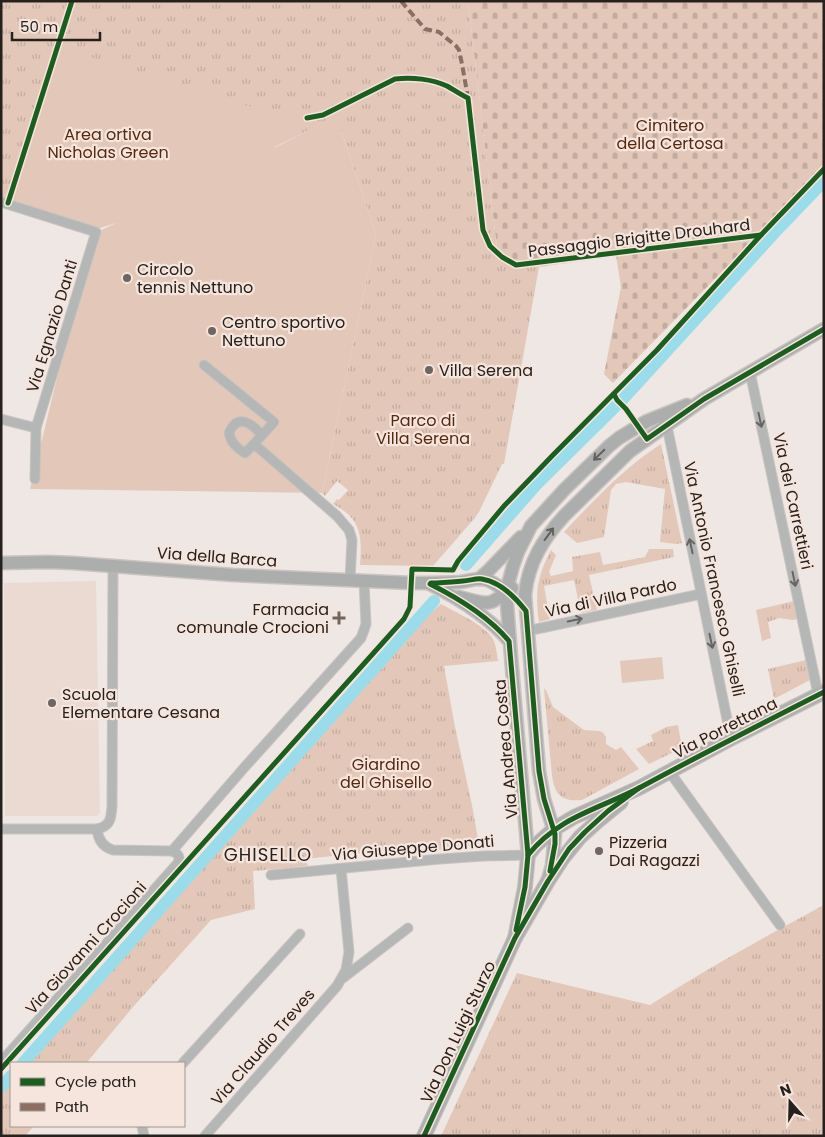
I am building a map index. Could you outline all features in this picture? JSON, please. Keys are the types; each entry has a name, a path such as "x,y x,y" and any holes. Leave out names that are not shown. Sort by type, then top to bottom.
{"main road":[{"name":"Via Andrea Costa","path":"548,881 555,844 554,830 544,799 540,771 525,595 528,577 539,548 554,527 623,457 704,399 824,329"},
{"name":"Via Andrea Costa","path":"528,855 506,592 518,552 531,526 601,453 619,438 647,421 704,399"},
{"path":"480,579 531,526"},
{"name":"Via della Barca","path":"1,563 49,562 233,575 430,584 480,579"},
{"name":"Via della Barca","path":"452,595 488,603 528,577"},
{"path":"480,579 494,583 519,602 526,612"},
{"name":"Via della Barca","path":"430,584 452,595 496,626 510,641"},
{"name":"Via Porrettana","path":"528,855 536,845 554,830 574,817 639,788 821,693"},
{"name":"Via Porrettana","path":"548,881 562,858 585,832 608,811 639,788"},
{"name":"Via Don Luigi Sturzo","path":"515,938 528,855"},
{"name":"Via Don Luigi Sturzo","path":"424,1136 515,938 548,881"}],"street":[{"name":"Via Egnazio Danti","path":"1,202 96,232 36,428 35,479"},
{"path":"204,365 274,422 245,454 231,440 229,433 234,425 240,422 251,424 262,435"},
{"name":"Via dei Carrettieri","path":"750,372 821,693"},
{"path":"1,419 36,428"},
{"name":"Via Antonio Francesco Ghiselli","path":"667,426 732,738"},
{"path":"254,444 330,510 349,530 352,540 350,580"},
{"path":"1,829 97,829 106,826 109,822 112,806 113,566"},
{"path":"97,829 101,842 113,850 172,851 361,638 366,624 364,581"},
{"name":"Via di Villa Pardo","path":"527,631 701,594"},
{"path":"669,771 780,925"},
{"name":"Via Giovanni Crocioni","path":"1,1062 177,865 179,861 178,854 172,851"},
{"name":"Via Giuseppe Donati","path":"272,875 440,859 528,855"},
{"name":"Via Claudio Treves","path":"342,868 349,952 343,978"},
{"name":"Via Claudio Treves","path":"206,1136 343,978 408,928"},
{"path":"184,1062 300,934"}],"shaded area":[{"name":"Scuola Elementare Cesana","path":"96,581 100,813 97,816 5,816 4,583"}],"green space":[{"path":"1,1 468,1 497,248 522,267 539,267 504,464 502,464 479,512 433,566 360,565 360,538 357,526 349,515 333,504 348,490 337,481 325,496 322,493 376,235 343,136 334,122 307,131 211,178 97,229 1,199"},
{"name":"Cimitero della Certosa","path":"468,1 824,1 824,165 613,383 604,374 621,287 616,256 539,267 522,267 497,248"},
{"name":"Centro sportivo Nettuno","path":"58,47 252,107 307,118 296,132 274,148 307,131 334,121 343,136 376,235 322,493 30,489 75,304 97,232 116,223 97,229 9,202"},
{"path":"661,444 682,543 660,542 665,489 626,482 616,484 611,490 604,537 577,543 564,532 622,474"},
{"path":"649,549 673,549 674,557 589,575 597,610 581,613 574,580 544,586 550,619 539,622 538,584 551,550 556,555 549,572 551,576 573,571 572,557 600,552 603,565 645,557"},
{"path":"794,601 798,619 779,618 768,622 771,638 762,641 756,610"},
{"name":"Giardino del Ghisello","path":"441,604 483,629 493,639 495,644 498,661 444,666 479,845 439,850 436,845 305,859 308,865 306,866 253,871 255,909 211,920 133,1007 89,1062 30,1062 291,765 423,620"},
{"path":"662,657 664,679 622,683 620,661"},
{"path":"806,660 810,680 774,699 768,669"},
{"path":"544,689 553,707 584,730 600,731 603,733 606,737 606,744 616,750 621,747 639,769 582,800 569,800 561,796 555,788 552,776"},
{"path":"678,725 682,748 649,764 636,749 653,741 651,735 666,727"},
{"path":"824,905 824,1136 441,1136 517,973 650,1005 714,966"},
{"path":"10,1084 10,1127 33,1127 25,1136 1,1136 1,1095"}],"waterway":[{"path":"466,565 536,485 624,398 824,181"},
{"path":"24,1062 434,601"},
{"path":"1,1087 10,1077"}],"marked path":[{"path":"401,1 425,29 439,32 459,50 468,98"}],"cycle path":[{"path":"8,203 72,1"},
{"name":"Passaggio Brigitte Drouhard","path":"307,118 323,115 395,79 415,78 428,80 447,86 468,98 483,230 490,246 502,257 516,265 761,235"},
{"name":"Passaggio Brigitte Drouhard","path":"1,1069 404,619 410,607 412,569 453,570 458,561 504,506 657,350 761,235 824,169"},
{"path":"614,394 647,439 704,399 824,329"},
{"path":"431,583 477,579 489,581 507,591 526,611 539,771 544,799 555,834 550,871"},
{"path":"430,584 472,609 492,624 509,641 528,855 525,887 516,930"},
{"path":"528,855 540,842 567,822 626,795 824,692"},
{"path":"424,1136 515,938 548,881 569,849 585,832 608,811 639,788"}],"place":[{"name":"Circolo tennis Nettuno","path":"127,278"},
{"name":"Centro sportivo Nettuno","path":"212,331"},
{"name":"Villa Serena","path":"429,370"},
{"name":"Farmacia comunale Crocioni","path":"339,618"},
{"name":"Scuola Elementare Cesana","path":"52,703"},
{"name":"Pizzeria Dai Ragazzi","path":"599,851"}],"district":[{"name":"GHISELLO","path":"268,854"}],"park label":[{"name":"Area ortiva Nicholas Green","path":"108,143"},
{"name":"Parco di Villa Serena","path":"423,429"}]}
